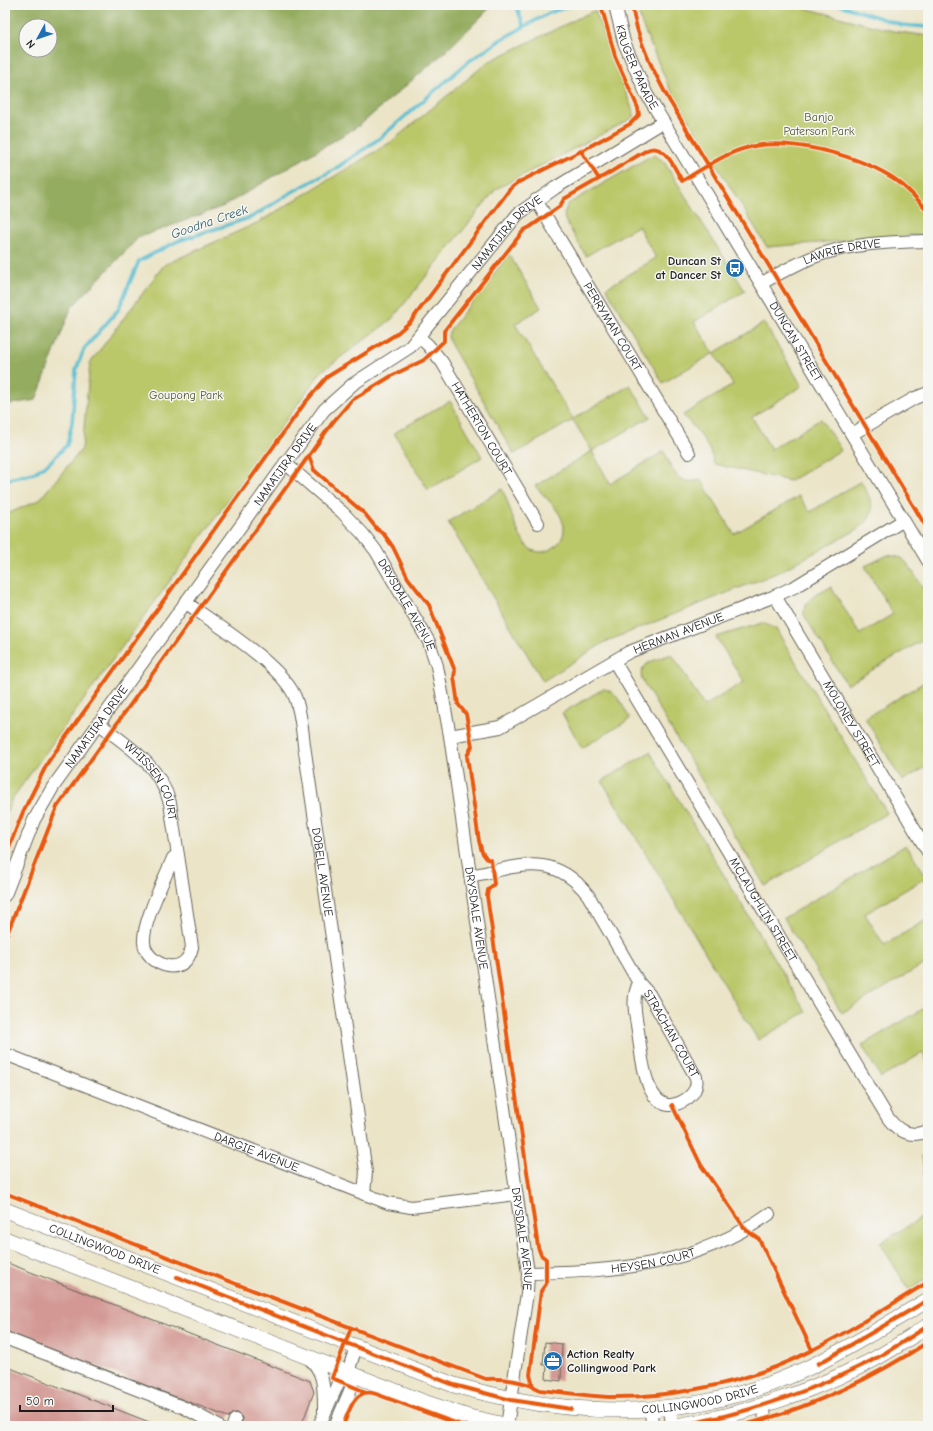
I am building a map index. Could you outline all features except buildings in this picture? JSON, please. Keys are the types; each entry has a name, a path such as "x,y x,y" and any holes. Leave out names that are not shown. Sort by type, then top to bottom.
{"main road":[{"name":"COLLINGWOOD DRIVE","path":"5,1210 454,1385 511,1400 571,1409 620,1411 651,1410 670,1408 730,1396 792,1375 818,1364 928,1300"},
{"path":"5,1239 445,1409 508,1426"},
{"name":"COLLINGWOOD DRIVE","path":"676,1426 764,1406 799,1394 850,1371 927,1327"}],"street":[{"name":"KRUGER PARADE","path":"616,7 624,42 632,64 663,122"},
{"name":"NAMATJIRA DRIVE","path":"6,888 43,802 284,463 332,401 363,377 400,355 420,338 506,227 518,214 536,200 663,122"},
{"name":"DUNCAN STREET","path":"663,122 928,561"},
{"name":"PERRYMAN COURT","path":"536,200 689,453"},
{"name":"LAWRIE DRIVE","path":"762,284 797,264 831,251 880,243 928,241"},
{"name":"HATHERTON COURT","path":"420,338 442,362 538,523"},
{"path":"852,434 915,398 928,393"},
{"name":"DRYSDALE AVENUE","path":"284,463 342,512 364,534 379,556 429,642 437,666 450,736 528,1272 527,1293 508,1426"},
{"name":"HERMAN AVENUE","path":"450,736 500,727 614,661 645,645 775,596 796,586 904,520"},
{"name":"MOLONEY STREET","path":"775,596 928,852"},
{"name":"DOBELL AVENUE","path":"184,602 269,664 287,682 295,697 306,753 366,1172 364,1194"},
{"name":"MCLAUGHLIN STREET","path":"614,661 892,1123 906,1133 914,1135 928,1131"},
{"name":"WHISSEN COURT","path":"98,724 138,752 151,766 160,779 170,803 192,947 188,959 178,967 166,966 157,961 150,954 144,944 145,932 153,908 173,858 177,855"},
{"name":"STRACHAN COURT","path":"470,876 531,866 545,866 566,873 578,883 588,895 639,983 649,994 696,1077 697,1084 692,1095 672,1105 663,1104 658,1100 646,1080 634,997 639,983"},
{"name":"DARGIE AVENUE","path":"5,1054 388,1203 411,1207 516,1194"},
{"name":"HEYSEN COURT","path":"528,1272 632,1267 656,1263 702,1251 746,1230 769,1214"},
{"path":"5,1338 47,1350 185,1408 218,1426"},
{"path":"319,1426 339,1381 348,1372 356,1347"},
{"path":"302,1354 314,1364 322,1376 324,1386 324,1412"},
{"path":"335,1426 352,1386 348,1372"},
{"path":"764,1406 765,1426"},
{"path":"670,1408 672,1426"},
{"path":"651,1410 652,1426"}],"green space":[{"path":"5,5 493,5 446,51 360,125 224,206 138,238 71,308 36,400 5,405"},
{"name":"Banjo Paterson Park","path":"636,5 793,5 893,31 928,36 928,234 767,247 670,89 642,25"},
{"name":"Goupong Park","path":"595,10 635,117 496,189 392,319 321,372 12,799 5,816 5,515 39,500 82,449 90,363 164,265 259,222 391,142 488,62"},
{"path":"655,155 664,162 745,291 694,322 714,353 663,383 606,288 656,258 638,226 586,256 565,220 564,214 568,204 649,157"},
{"path":"509,254 541,308 515,324 573,419 630,385 650,417 592,451 573,420 514,454 450,343 448,336 450,330"},
{"path":"764,323 802,386 752,417 771,449 821,419 841,450 790,481 714,464 706,443 683,415 733,385 714,353"},
{"path":"450,401 482,457 428,490 394,433"},
{"path":"592,451 610,484 664,451 673,471 681,479 686,481 701,480 734,534 799,496 810,512 861,481 868,494 872,511 870,517 860,528 779,572 605,642 543,681 448,522 502,489 517,529 524,543 535,551 546,551 557,545 561,540 564,528 563,522 553,505 535,486"},
{"path":"888,555 902,558 908,564 928,596 928,637 847,685 804,615 804,609 813,597 831,587 860,634 893,614 865,566"},
{"path":"763,623 776,629 887,813 765,886 642,680 641,674 646,665 650,662 672,654 704,706 744,682 716,637"},
{"path":"928,680 928,766 902,781 865,718"},
{"path":"603,689 612,692 616,696 630,719 582,748 562,713"},
{"path":"650,752 806,1012 758,1040 602,781"},
{"path":"906,845 927,877 865,914 884,945 928,919 928,962 842,1013 784,918"},
{"path":"928,1006 928,1062 922,1053 881,1078 862,1045"},
{"path":"928,1152 928,1209 922,1156"},
{"path":"928,1214 928,1278 909,1290 880,1243"}],"waterway":[{"path":"516,5 524,27"},
{"name":"Goodna Creek","path":"5,480 34,473 49,463 67,445 72,423 76,370 84,349 118,310 139,261 178,241 252,217 292,192 335,169 380,138 468,62 502,39 549,13 571,5"},
{"name":"Goodna Creek","path":"840,5 902,25 928,27"}],"cycle path":[{"path":"581,151 630,124 639,115 638,108 615,56 601,5"},
{"path":"632,5 634,18 642,43 669,100 928,530"},
{"path":"5,857 23,812 48,762 304,404 327,377 395,335 411,321 510,189 519,182 581,151 599,179 647,150 653,149 659,150 669,158 682,181 729,154 746,148 780,144 800,146 840,155 875,168 900,183 928,211"},
{"path":"5,939 57,807 333,422 352,400 393,375 424,360 444,341 444,331 524,230 560,206 564,199 599,179"},
{"path":"309,456 314,470 365,514 377,529 383,533 393,547 408,578 429,605 455,671 454,677 458,704 466,714 472,746 467,756 479,841 482,852 487,859 491,860 494,884 488,890 487,896 538,1247 541,1255 546,1259 546,1284 541,1291 530,1375 533,1386"},
{"path":"672,1105 701,1165 746,1230 759,1239 812,1350"},
{"path":"5,1193 226,1280 486,1379 514,1381 528,1384 540,1390 592,1396 632,1397 679,1392 703,1388 751,1376 794,1359 829,1341 928,1282"},
{"path":"177,1277 454,1385 511,1400 571,1409"},
{"path":"818,1364 928,1300"},
{"path":"676,1426 725,1416 773,1402 819,1385 873,1360 928,1326"},
{"path":"351,1328 332,1378 366,1392"},
{"path":"740,1426 790,1411 838,1392 884,1369 928,1342"},
{"path":"343,1426 354,1401 358,1397 369,1392 463,1426"}],"place":[{"name":"Duncan St at Dancer St","path":"735,268"},
{"name":"Action Realty Collingwood Park","path":"553,1361"}]}
